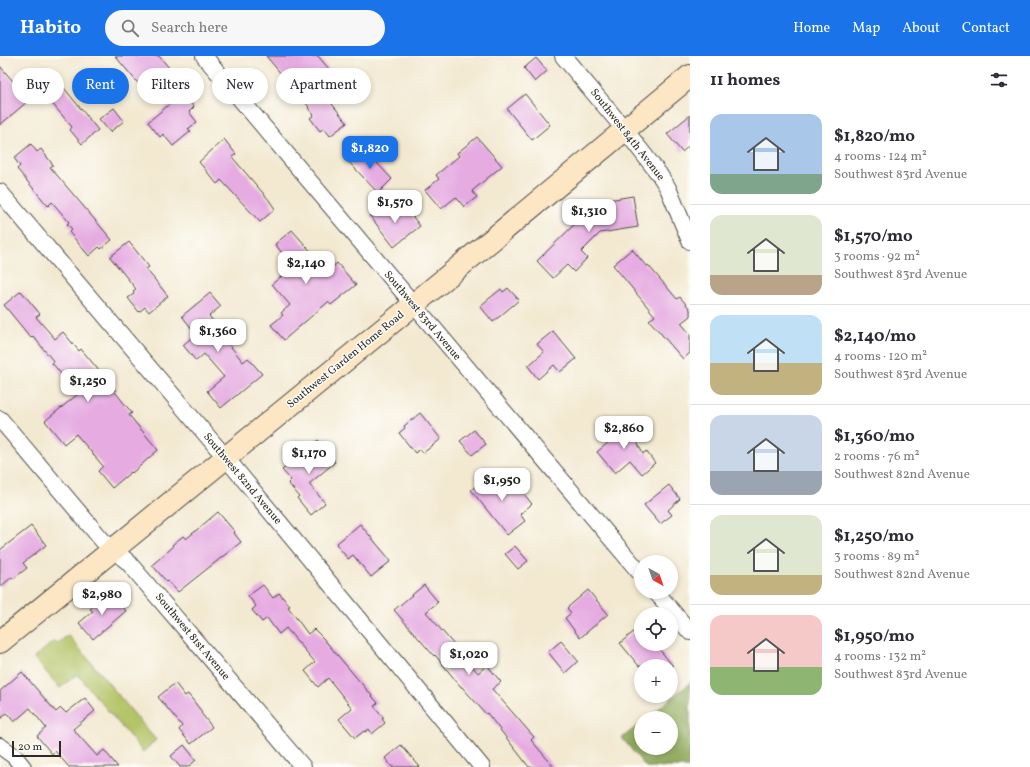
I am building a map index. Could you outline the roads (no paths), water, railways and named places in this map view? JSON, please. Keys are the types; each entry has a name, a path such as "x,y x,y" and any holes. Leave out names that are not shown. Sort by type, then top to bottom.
{"main road":[{"name":"Southwest Garden Home Road","path":"0,642 413,305 690,76"}],"street":[{"name":"Southwest 83rd Avenue","path":"204,56 634,566"},
{"name":"Southwest 84th Avenue","path":"563,56 649,160 668,188 690,242"},
{"name":"Southwest 82nd Avenue","path":"0,192 226,458 482,767"},
{"name":"Southwest 81st Avenue","path":"0,419 103,541 128,562 303,767"},
{"path":"662,599 690,632"},
{"path":"0,746 14,756 24,767"}]}
